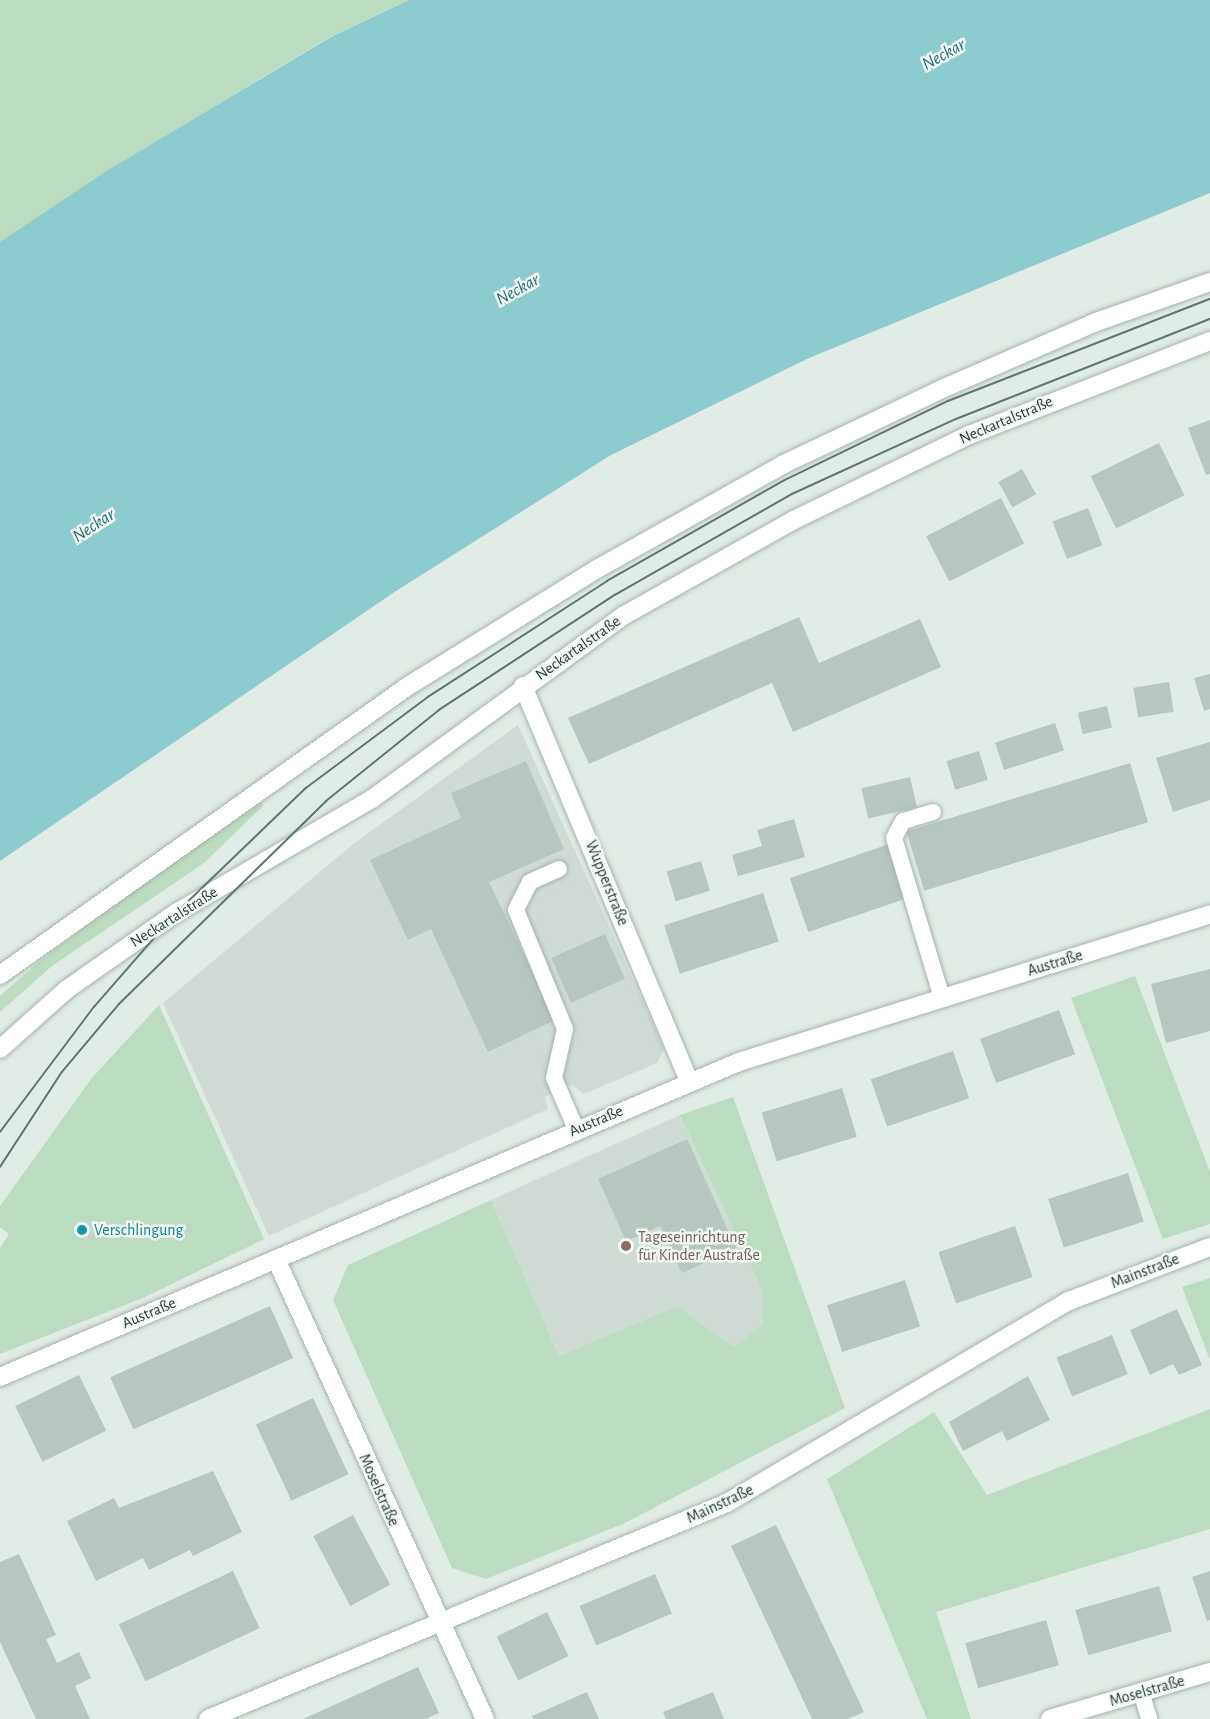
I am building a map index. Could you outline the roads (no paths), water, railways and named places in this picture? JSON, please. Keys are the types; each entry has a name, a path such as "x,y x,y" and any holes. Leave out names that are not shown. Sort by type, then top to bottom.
{"street":[{"path":"0,975 405,688 597,569 784,464 942,389 1096,322 1210,282"},
{"name":"Neckartalstraße","path":"0,1049 66,990 176,913 372,799 523,686 623,616 794,520 969,435 1210,340"},
{"name":"Wupperstraße","path":"523,686 689,1081"},
{"name":"Austraße","path":"0,1377 689,1081 942,998 1210,914"},
{"name":"Mainstraße","path":"208,1719 241,1712 442,1619 727,1503 1069,1301 1210,1247"},
{"name":"Moselstraße","path":"276,1259 410,1562 442,1619 485,1719"},
{"name":"Moselstraße","path":"1050,1719 1210,1672"}],"lane":[{"path":"933,812 903,821 894,838 942,998"},
{"path":"559,869 530,882 516,910 565,1029 554,1078 576,1129"},
{"path":"1141,1692 1149,1719"}],"water":[{"name":"Neckar","path":"409,0 1210,0 1210,193 809,358 611,455 396,591 0,861 0,242 108,170 331,37"}],"tram line":[{"path":"0,1132 94,1007 176,913 306,788 428,697 607,581 783,481 948,401 1210,299"},
{"path":"0,1167 62,1072 119,1004 326,801 439,710 615,595 792,494 956,419 1210,319"}],"place":[{"name":"Verschlingung","path":"82,1230"},
{"name":"Tageseinrichtung für Kinder Austraße","path":"626,1246"}]}
